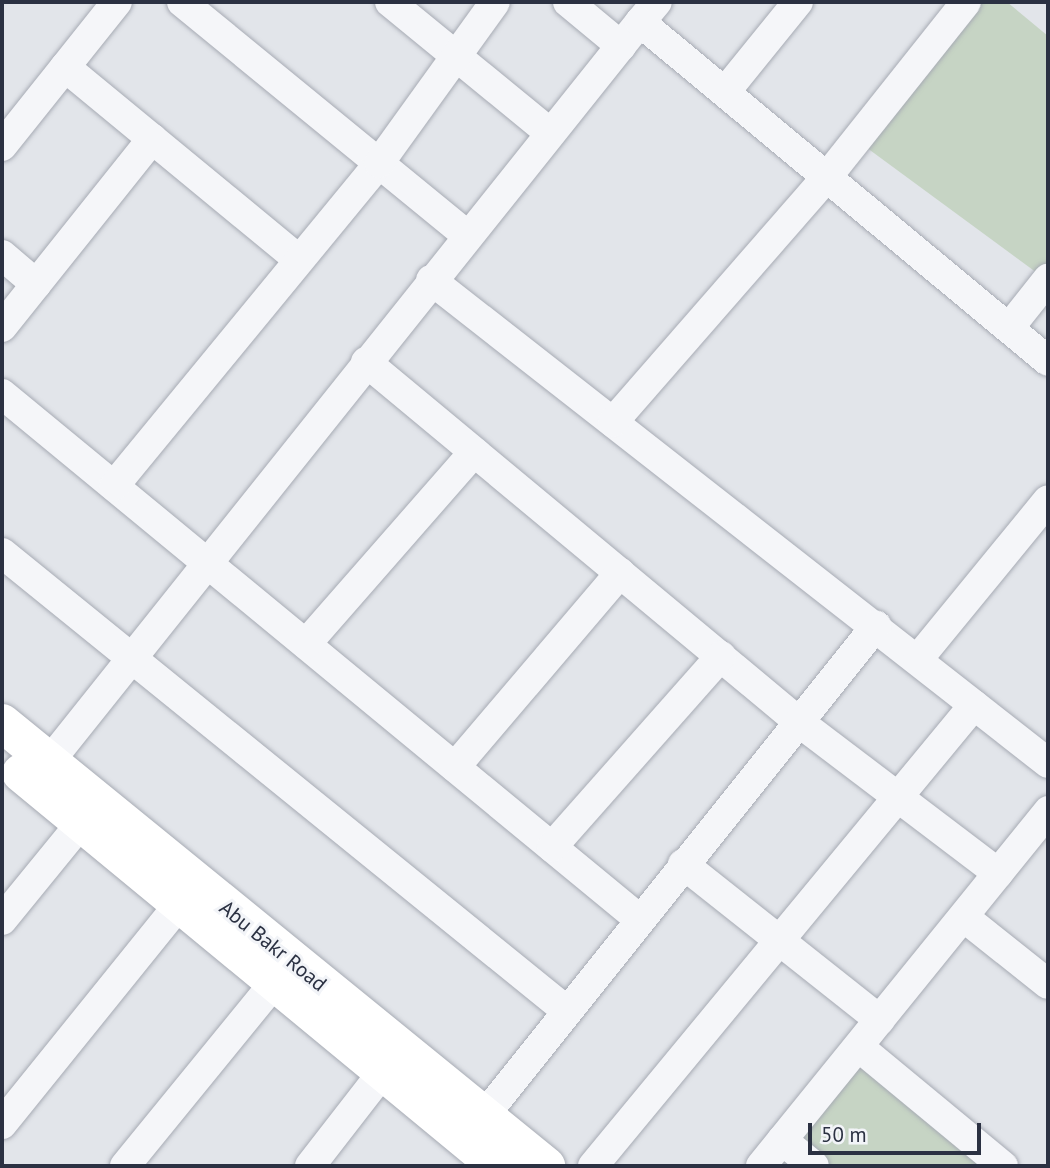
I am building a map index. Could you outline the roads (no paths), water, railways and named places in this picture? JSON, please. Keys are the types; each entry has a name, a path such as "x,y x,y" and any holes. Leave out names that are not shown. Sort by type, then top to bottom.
{"main road":[{"name":"Abu Bakr Road","path":"2,723 391,1061 493,1165"},
{"name":"Abu Bakr Road","path":"2,757 274,983 391,1061 484,1115 546,1166"}],"street":[{"path":"2,146 117,2"},
{"path":"182,2 467,235"},
{"path":"390,2 550,133"},
{"path":"114,486 379,163 454,54 495,2"},
{"path":"568,2 621,46"},
{"path":"725,92 798,2"},
{"path":"612,422 827,177 966,2"},
{"path":"49,762 467,235 649,12 725,92 1048,361"},
{"path":"65,67 299,260"},
{"path":"2,327 152,139"},
{"path":"2,255 36,284"},
{"path":"1009,328 1048,279"},
{"path":"431,280 877,626 1048,763"},
{"path":"366,362 799,722 998,873"},
{"path":"2,394 639,919"},
{"path":"306,644 474,452"},
{"path":"918,659 1048,500"},
{"path":"2,553 567,1011"},
{"path":"455,767 620,573"},
{"path":"484,1115 683,864 877,626"},
{"path":"552,847 721,656"},
{"path":"593,1166 778,939 900,798 974,705"},
{"path":"761,1166 965,918 1048,811"},
{"path":"2,920 81,824"},
{"path":"683,864 880,1020"},
{"path":"4,1116 179,905"},
{"path":"965,918 1048,984"},
{"path":"125,1166 274,983"},
{"path":"859,1047 1003,1166"},
{"path":"310,1166 391,1061"},
{"path":"782,1140 814,1166"}]}
